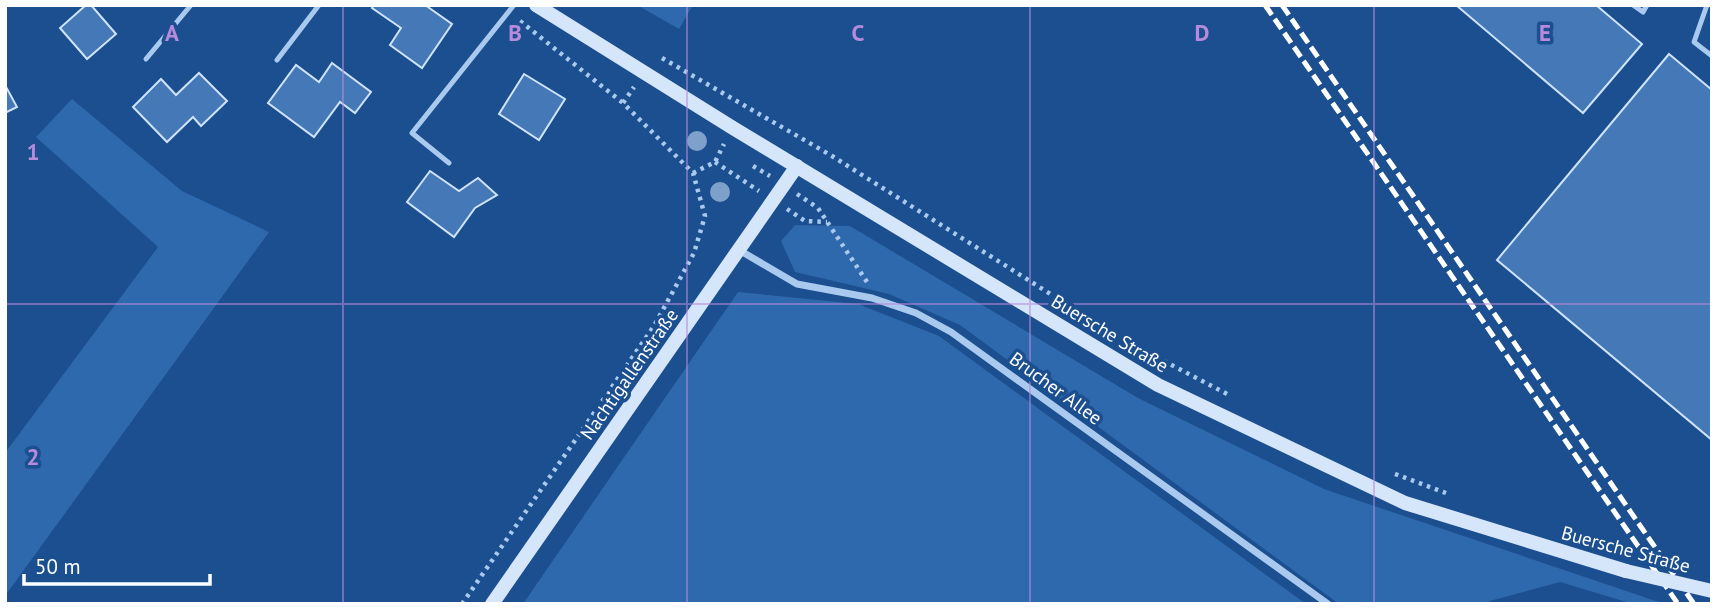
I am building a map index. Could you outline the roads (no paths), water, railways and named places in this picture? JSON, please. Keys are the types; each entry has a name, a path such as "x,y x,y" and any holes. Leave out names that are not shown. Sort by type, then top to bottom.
{"main road":[{"name":"Buersche Straße","path":"536,5 796,166 1170,391 1405,503 1626,571 1712,591"},
{"name":"Nachtigallenstraße","path":"492,604 796,166"}],"street":[{"name":"Brucher Allee","path":"739,250 797,284 872,298 916,313 951,332 1328,604"}],"lane":[{"path":"146,59 191,5"},
{"path":"277,60 319,5"},
{"path":"449,163 412,133 514,5"},
{"path":"1633,5 1643,12 1647,5"},
{"path":"1707,5 1694,42 1712,56"}],"railway":[{"path":"1265,5 1678,604"},
{"path":"1282,5 1694,604"}]}
